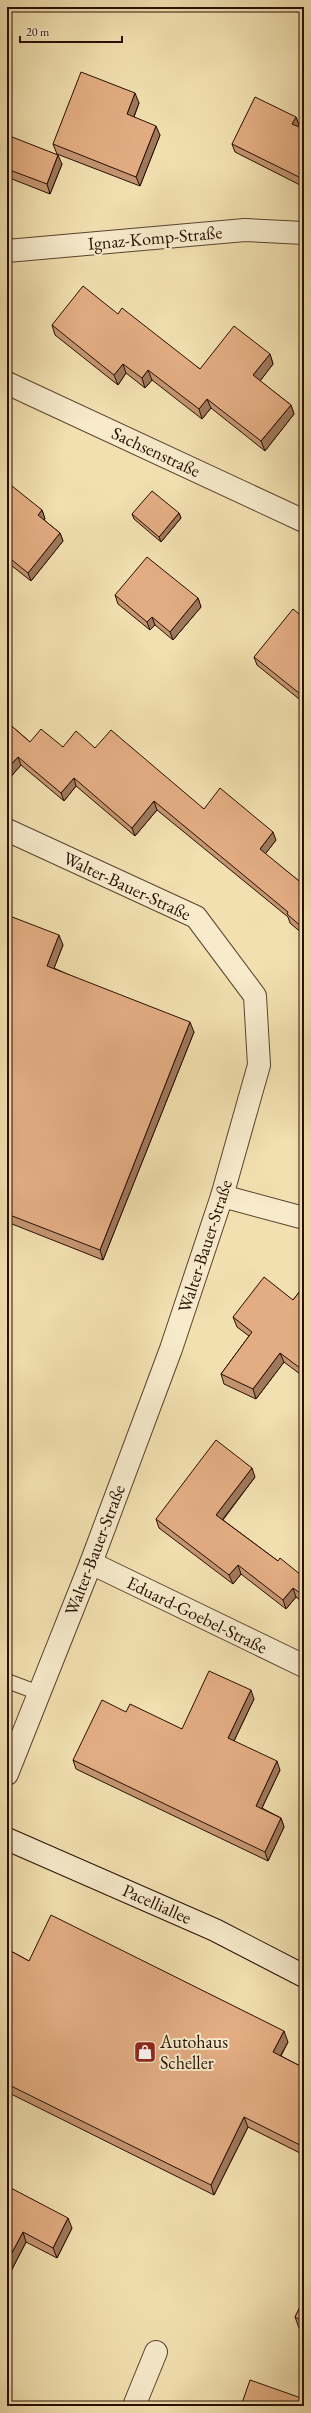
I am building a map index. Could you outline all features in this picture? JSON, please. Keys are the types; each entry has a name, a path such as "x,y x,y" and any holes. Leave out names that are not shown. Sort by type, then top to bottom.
{"street":[{"name":"Ignaz-Komp-Straße","path":"7,251 244,230 304,233"},
{"name":"Sachsenstraße","path":"7,383 304,521"},
{"name":"Walter-Bauer-Straße","path":"7,830 196,917 255,996 259,1064 222,1196 171,1349 90,1563 7,1774"},
{"path":"222,1196 304,1218"},
{"name":"Eduard-Goebel-Straße","path":"90,1563 304,1666"},
{"name":"Pacelliallee","path":"7,1839 215,1930 304,1976"},
{"path":"134,2406 156,2352"}],"lane":[{"path":"7,1680 39,1693"}],"building":[{"path":"81,72 135,93 127,114 156,126 136,177 53,144"},
{"path":"255,97 296,117 292,124 304,129 304,172 301,178 232,144"},
{"path":"7,135 58,155 47,184 7,169"},
{"path":"83,286 118,314 122,308 200,369 234,326 270,354 253,375 291,405 261,441 207,399 199,409 148,370 142,378 123,364 114,375 52,325"},
{"path":"12,486 42,510 38,515 60,533 28,573 7,556 7,492"},
{"path":"152,491 179,513 159,537 132,514"},
{"path":"147,557 198,598 170,632 152,617 147,622 115,595"},
{"path":"293,609 304,618 304,697 254,657"},
{"path":"7,722 30,742 41,729 63,747 76,731 95,748 111,730 204,809 220,788 273,832 260,849 304,885 304,929 287,914 288,912 154,801 132,828 74,778 61,793 18,757 7,769"},
{"path":"7,915 59,935 47,966 190,1022 100,1250 7,1214"},
{"path":"264,1277 293,1300 304,1286 304,1371 280,1353 253,1389 221,1374 252,1332 233,1317"},
{"path":"216,1440 252,1468 216,1515 278,1561 280,1558 301,1575 304,1571 304,1596 293,1588 283,1600 238,1565 229,1575 156,1519"},
{"path":"209,1671 251,1690 228,1738 277,1761 256,1806 281,1818 265,1852 73,1760 102,1700 126,1712 130,1704 182,1729"},
{"name":"Autohaus Scheller","path":"51,1915 284,2031 273,2052 304,2068 304,2147 244,2117 211,2185 7,2084 7,1949 29,1961"},
{"path":"7,2186 68,2218 53,2248 23,2232 7,2262"},
{"path":"304,2299 304,2322 295,2317"},
{"path":"250,2380 304,2399 304,2406 241,2406"}],"place":[{"name":"Autohaus Scheller","path":"145,2052"}]}
